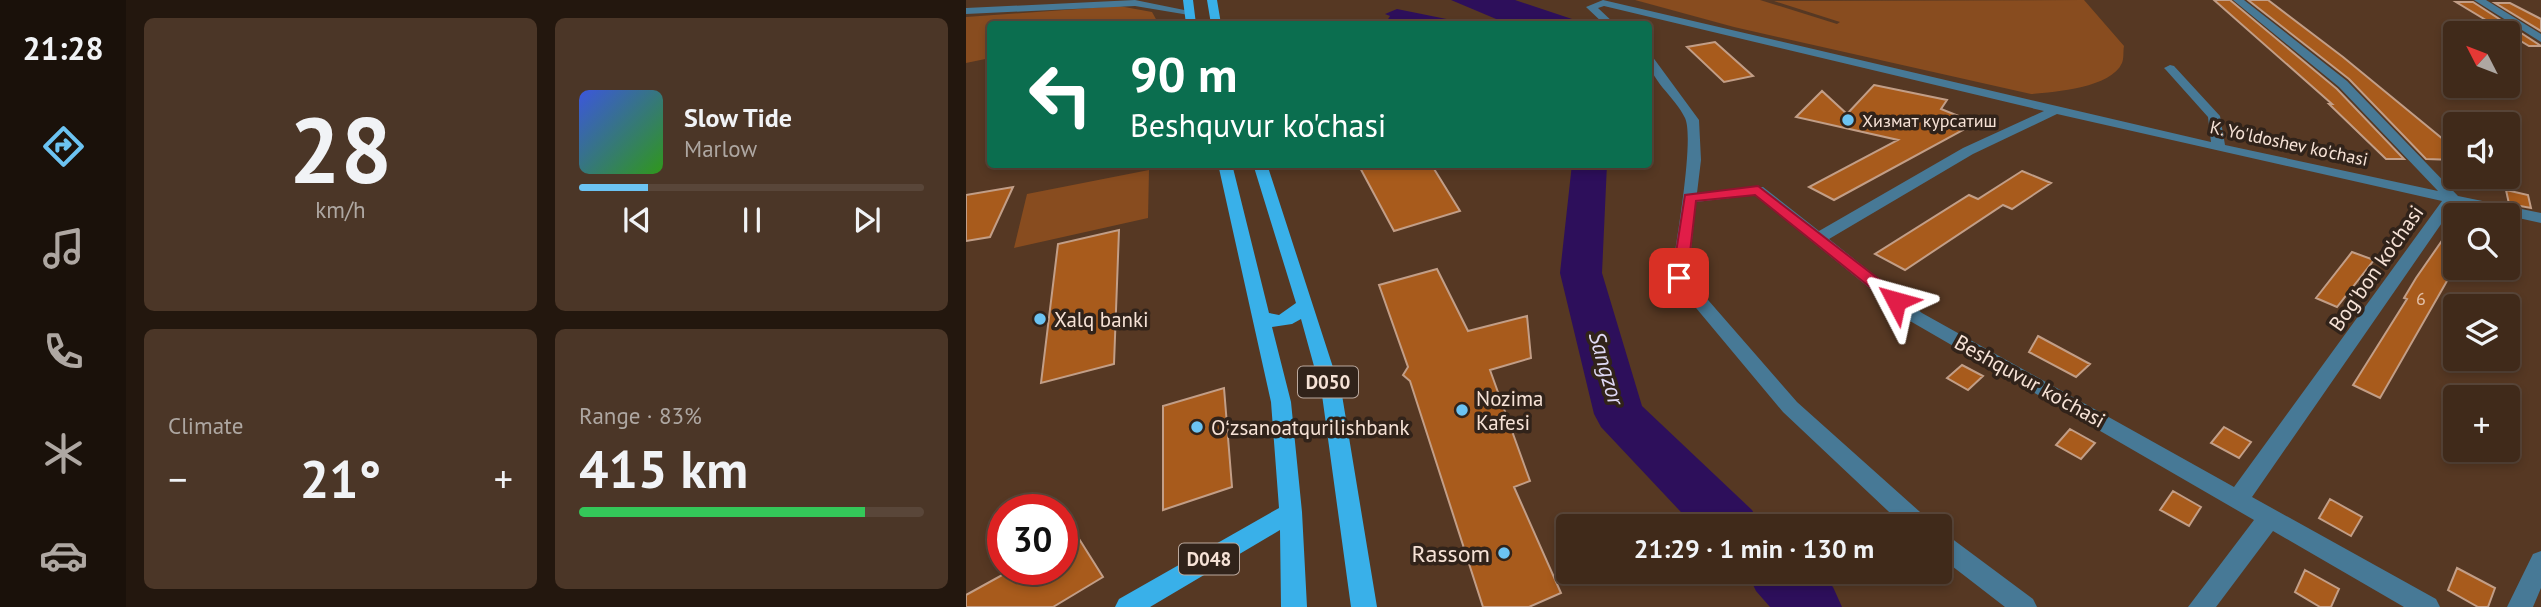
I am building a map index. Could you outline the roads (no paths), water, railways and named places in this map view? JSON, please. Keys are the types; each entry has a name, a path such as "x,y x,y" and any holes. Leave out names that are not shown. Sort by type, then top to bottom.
{"main road":[{"name":"D050","path":"1226,168 1281,402 1291,512 1294,607"},
{"name":"D050","path":"1261,168 1306,303 1332,395 1364,607"},
{"path":"1261,316 1273,322 1283,320 1301,310 1306,303"},
{"name":"D048","path":"1128,607 1291,512"}],"street":[{"name":"Bog'bon ko'chasi","path":"2238,0 2343,83 2452,197 2238,499"},
{"path":"2479,0 2541,39"},
{"path":"966,11 1135,3 1188,6"},
{"name":"K. Yo'ldoshev ko'chasi","path":"1606,21 1591,8 1603,3 2219,148 2541,218"},
{"path":"1652,64 1692,120 1694,160 1679,278 1790,407 1907,514"},
{"path":"2169,68 2214,116 2219,148"},
{"path":"1819,238 1968,151 2055,110"},
{"name":"Beshquvur ko'chasi","path":"1689,198 1758,190 1916,317 2427,607"},
{"path":"2201,607 2270,517"},
{"path":"1952,551 2024,607"},
{"path":"2520,607 2541,562"}],"waterway":[{"name":"Sangzor","path":"1590,168 1581,273 1619,414 1719,514"},
{"name":"Sangzor","path":"1789,584 1811,607"}],"place":[{"name":"Хизмат курсатиш","path":"1848,120"},
{"name":"Xalq banki","path":"1040,319"},
{"name":"Nozima Kafesi","path":"1462,410"},
{"name":"Oʻzsanoatqurilishbank","path":"1197,427"},
{"name":"Rassom","path":"1504,553"}]}
